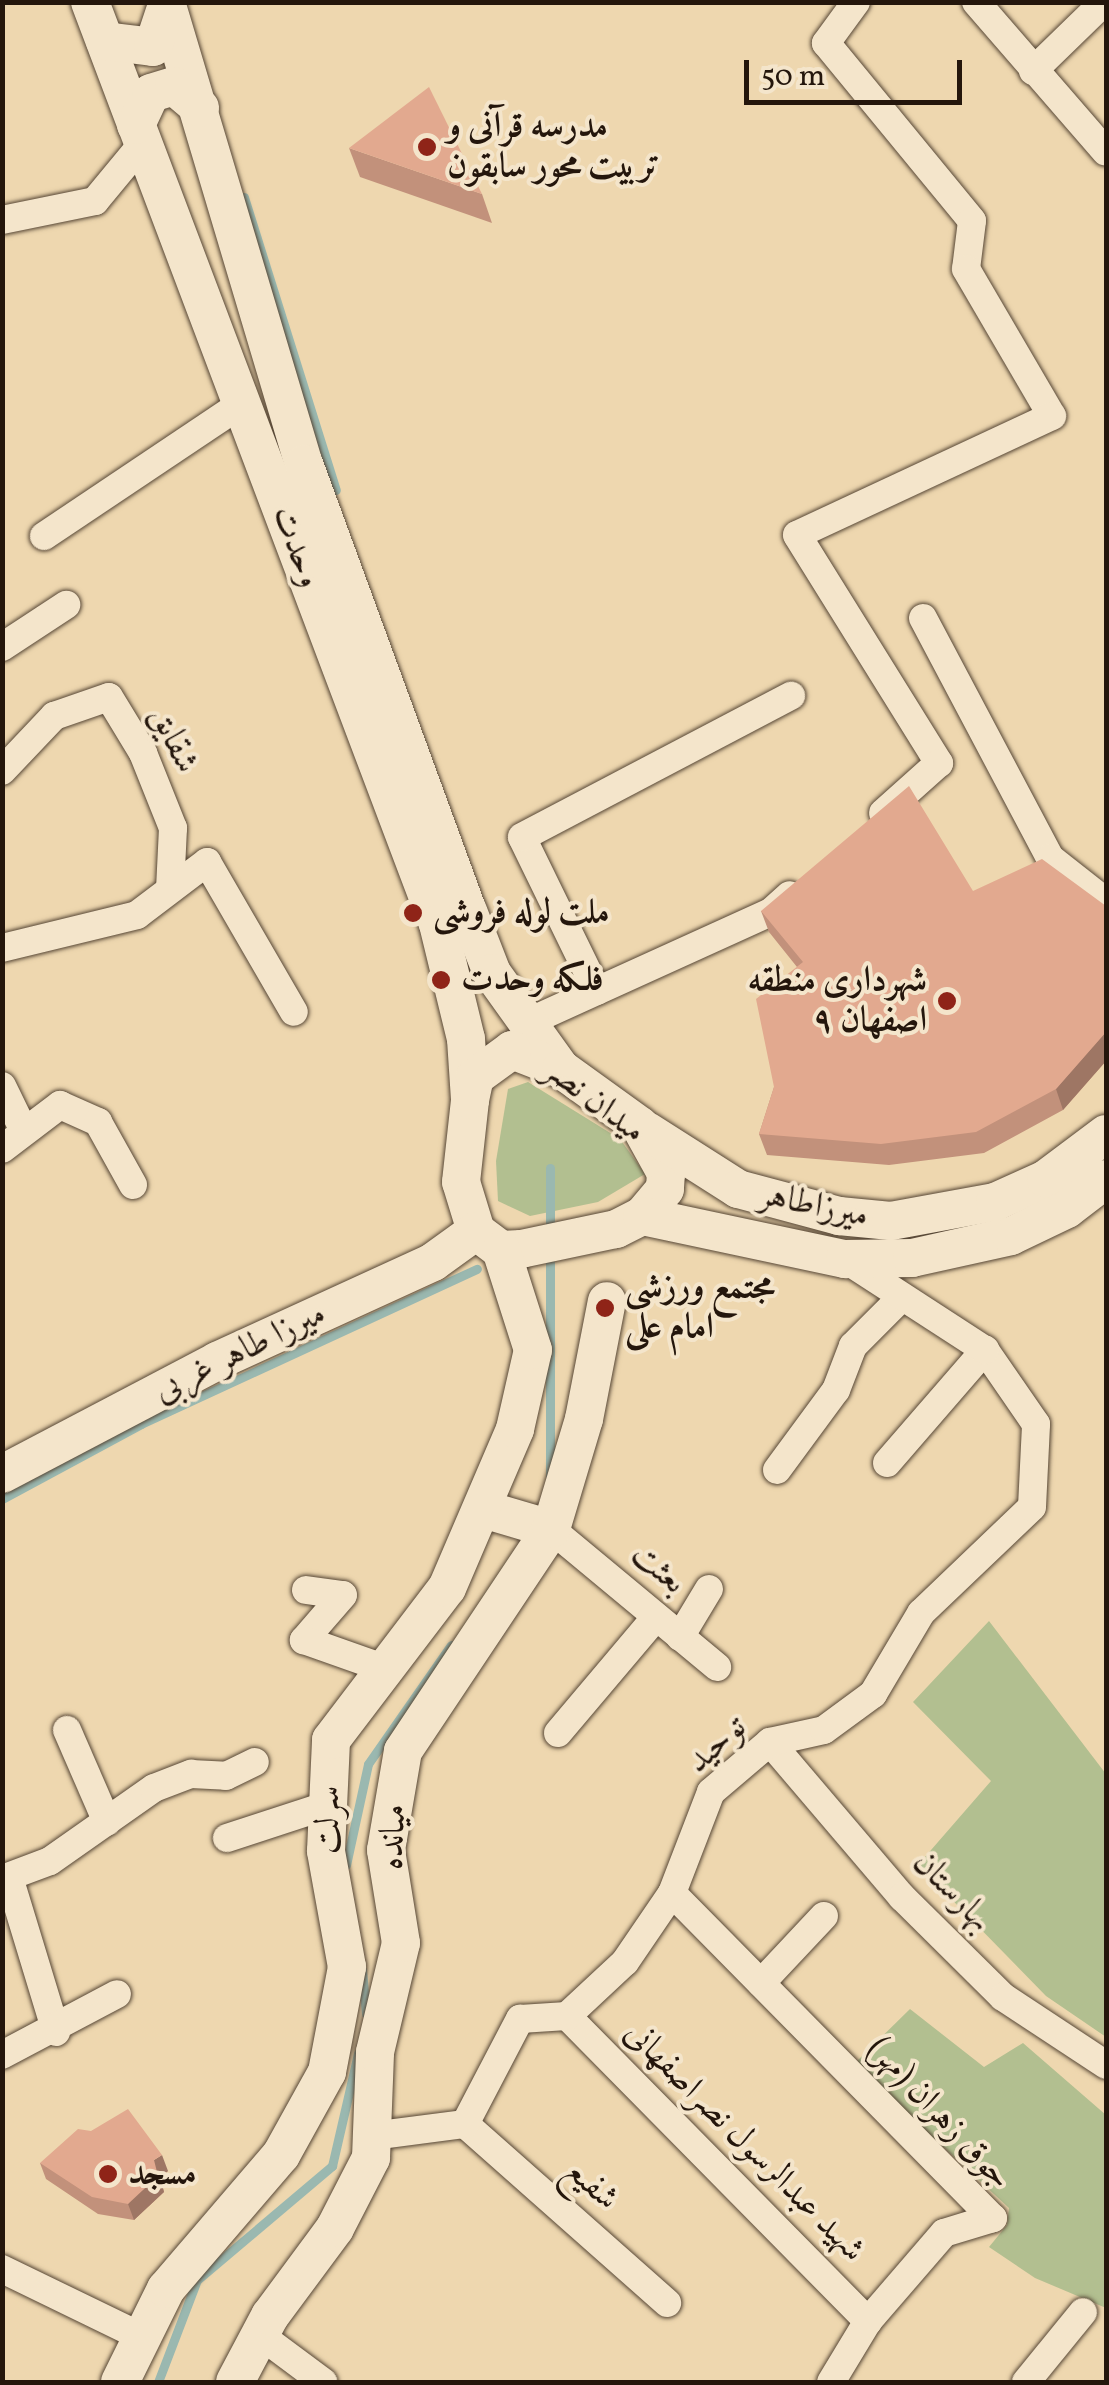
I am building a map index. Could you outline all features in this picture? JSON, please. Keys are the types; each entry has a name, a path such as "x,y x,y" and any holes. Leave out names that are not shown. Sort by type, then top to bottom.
{"main road":[{"name":"وحدت","path":"90,2 438,924 466,1039 470,1100"},
{"name":"وحدت","path":"166,4 200,108 243,274 304,464 492,973 524,1024 562,1069"},
{"path":"104,40 153,47 166,4"},
{"path":"139,134 151,93 174,86 200,108"},
{"name":"میدان نصر","path":"488,1240 461,1182 470,1100 476,1077 512,1050 562,1069 640,1126 666,1173 665,1189 642,1216"},
{"name":"میرزاطاهر","path":"640,1126 738,1189 839,1216 892,1221 994,1202 1046,1179 1106,1134"},
{"name":"میرزاطاهر","path":"642,1216 844,1260 912,1258 1011,1236 1068,1209 1106,1179"},
{"path":"557,1352 488,1240 616,1228 642,1216"},
{"name":"میرزا طاهر غربی","path":"2,1474 217,1361 488,1240"},
{"name":"میانده","path":"235,2382 260,2335 335,2228 371,2158 375,2052 401,1944 386,1850 403,1751 541,1526 557,1352 607,1302"},
{"name":"سرلت","path":"120,2382 166,2290 281,2155 327,2072 347,1967 326,1851 331,1740 447,1588 515,1429 557,1352"},
{"path":"483,1509 541,1526"}],"street":[{"path":"855,838 939,763 798,535 1052,416 966,269 972,222 826,43 856,2"},
{"path":"976,2 1106,152"},
{"path":"1033,70 1104,2"},
{"path":"2,220 95,201 139,134"},
{"path":"44,536 243,403"},
{"path":"2,646 66,605"},
{"path":"923,618 1050,858 1106,902"},
{"path":"598,991 522,838 792,696"},
{"name":"شقایق","path":"2,771 54,716 109,698 142,753 173,828 170,889"},
{"path":"2,948 137,914 207,862 294,1012"},
{"path":"524,1024 771,912 813,875"},
{"path":"2,1086 24,1130"},
{"path":"2,1149 60,1106 98,1122 133,1185"},
{"name":"توحید","path":"567,2016 625,1962 672,1894 711,1792 770,1742 824,1730 874,1694 921,1613 1032,1506 1036,1424 984,1350 844,1260"},
{"path":"777,1470 836,1390 853,1346 902,1297"},
{"path":"887,1463 984,1350"},
{"name":"بعثت","path":"541,1526 717,1668"},
{"path":"680,1637 708,1589"},
{"path":"306,1590 343,1596 304,1640 384,1668"},
{"path":"558,1732 656,1617"},
{"path":"66,1730 107,1822"},
{"name":"بهارستان","path":"770,1742 902,1897 1003,1998 1106,2065"},
{"path":"56,2032 6,1878 50,1861 154,1788 192,1774 226,1776 255,1762"},
{"path":"227,1838 328,1805"},
{"name":"جوق زهران (مهر)","path":"672,1894 993,2218 944,2233 868,2321 831,2382"},
{"path":"761,1983 824,1916"},
{"path":"2,2056 56,2032 117,1994"},
{"path":"372,2136 465,2124 520,2019 567,2016"},
{"name":"شهید عبدالرسول نصراصفهانی","path":"567,2016 868,2321"},
{"name":"شفیع","path":"465,2124 667,2303"},
{"path":"2,2269 142,2337"},
{"path":"1026,2382 1084,2312"},
{"path":"260,2335 323,2382"}],"green space":[{"path":"528,1082 620,1139 645,1174 598,1202 530,1216 498,1201 496,1161 508,1089"},
{"path":"989,1621 1106,1774 1106,2037 1046,1996 918,1865 991,1781 913,1702"},
{"path":"910,2009 984,2067 1023,2043 1106,2115 1106,2308 1035,2278 989,2247 1007,2225 1009,2208 854,2064"}],"building":[{"path":"429,87 482,194 349,148"},
{"name":"شهرداری منطقه ۹ اصفهان","path":"909,786 973,891 1042,859 1106,906 1106,1032 1056,1089 976,1132 881,1144 759,1134 774,1087 756,999 803,962 761,911"},
{"name":"مسجد","path":"128,2109 162,2155 154,2160 158,2176 128,2204 92,2197 40,2163 78,2129 91,2131"}],"waterway":[{"path":"244,197 336,490"},
{"path":"550,1168 550,1236"},
{"path":"550,1260 550,1476"},
{"path":"2,1499 141,1424 477,1269"},
{"path":"346,1865 368,1764 451,1645"},
{"path":"362,1970 366,2014"},
{"path":"158,2382 197,2280 332,2166 358,2053"}],"place":[{"name":"مدرسه قرآنی و تربیت محور سابقون","path":"427,147"},
{"name":"ملت لوله فروشی","path":"413,913"},
{"name":"فلکه وحدت","path":"441,980"},
{"name":"شهرداری منطقه ۹ اصفهان","path":"947,1001"},
{"name":"مجتمع ورزشی امام علی","path":"605,1308"},
{"name":"مسجد","path":"108,2174"}]}
